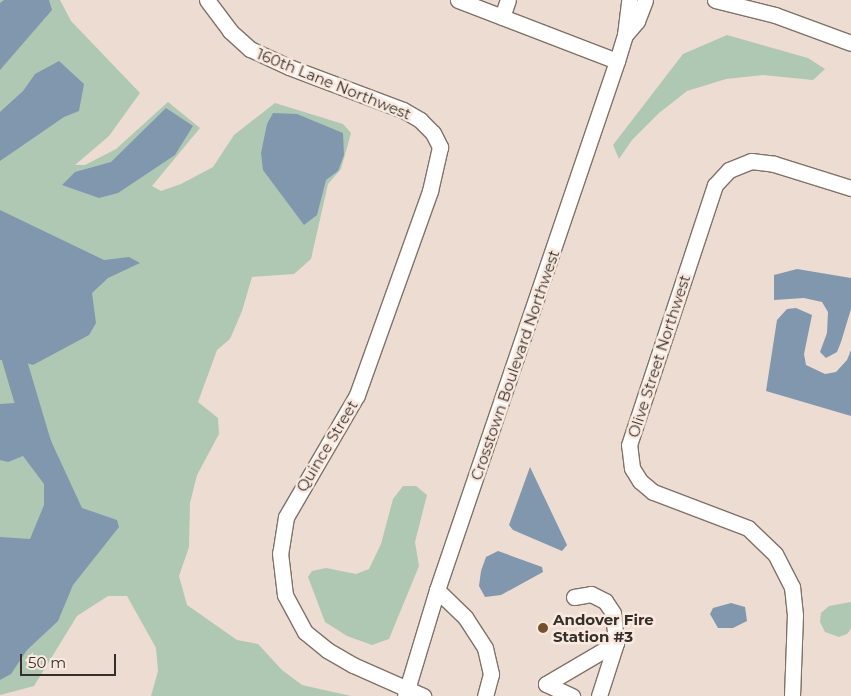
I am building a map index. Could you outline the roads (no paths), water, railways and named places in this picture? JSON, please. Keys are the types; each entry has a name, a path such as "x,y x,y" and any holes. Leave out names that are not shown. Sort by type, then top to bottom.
{"street":[{"name":"160th Lane Northwest","path":"207,0 230,31 250,49 282,65 403,110 420,120 433,133 440,147"},
{"path":"458,0 617,61"},
{"path":"502,17 508,0"},
{"name":"Crosstown Boulevard Northwest","path":"406,693 437,590 617,61 625,35 629,0"},
{"name":"Crosstown Boulevard Northwest","path":"625,35 637,21 645,0"},
{"path":"715,0 775,14 851,43"},
{"path":"752,0 775,14"},
{"name":"Quince Street","path":"423,696 406,693 327,650 305,632 284,595 280,553 286,517 364,378 430,191 440,147"},
{"name":"Olive Street Northwest","path":"792,696 795,615 792,587 775,554 748,528 653,492 640,481 629,457 636,422 706,205 715,185 729,170 751,161 774,164 851,188"},
{"path":"437,590 465,617 485,648 491,674 485,696"},
{"path":"574,597 591,594 605,602 613,613 616,643 599,696"},
{"path":"572,696 546,684 616,643"}],"water":[{"path":"4,0 49,0 52,10 0,70 0,3"},
{"path":"59,61 84,84 79,111 64,117 0,161 0,112 23,91 35,74"},
{"path":"166,108 193,126 175,155 118,193 99,198 62,185 75,172 111,162"},
{"path":"273,113 297,114 343,133 344,155 338,171 326,180 317,215 304,225 263,170 261,153 267,124"},
{"path":"0,210 104,260 129,257 140,263 108,278 92,293 96,323 89,335 33,365 14,359 0,360"},
{"path":"797,269 851,278 851,309 841,342 837,352 826,358 820,352 827,333 828,312 822,302 804,298 774,300 774,275"},
{"path":"796,308 812,315 804,354 806,365 825,374 836,372 847,360 851,350 851,416 766,391 777,320 787,309"},
{"path":"15,403 45,428 82,508 117,520 119,527 73,585 58,621 27,650 11,674 0,680 0,537 30,539 44,505 44,484 23,456 8,462 0,460 0,404"},
{"path":"530,467 567,545 562,551 513,530 509,525"},
{"path":"498,551 542,567 543,572 501,595 485,597 479,586 481,571 486,557"},
{"path":"731,603 745,607 747,621 733,628 718,628 710,614 713,608"}],"waterway":[{"path":"14,359 40,446"}],"place":[{"name":"Andover Fire Station #3","path":"543,628"}]}
